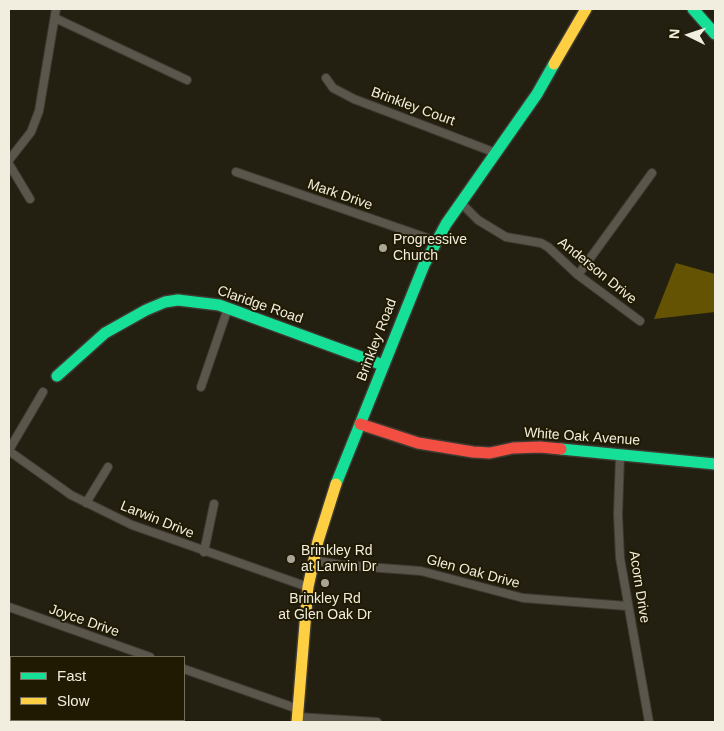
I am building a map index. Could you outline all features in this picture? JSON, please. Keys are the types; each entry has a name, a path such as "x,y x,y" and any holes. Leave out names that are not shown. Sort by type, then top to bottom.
{"main road":[{"name":"Brinkley Road","path":"298,716 308,588 313,560 327,509 414,288 436,241 460,202 548,76 586,9"},
{"path":"693,9 715,34"},
{"name":"Claridge Road","path":"57,376 105,333 141,312 165,302 186,300 228,308 383,365"},
{"name":"White Oak Avenue","path":"360,424 418,442 466,451 490,453 513,448 540,447 715,464"}],"street":[{"path":"9,160 21,146 35,122 42,97 56,9"},
{"path":"55,18 187,80"},
{"name":"Brinkley Court","path":"326,78 333,88 354,99 496,153"},
{"path":"9,164 30,199"},
{"name":"Mark Drive","path":"236,172 436,241"},
{"path":"578,275 652,173"},
{"name":"Anderson Drive","path":"460,202 478,220 506,237 541,243 548,247 578,275 640,321"},
{"path":"201,387 228,308"},
{"path":"9,450 43,392"},
{"name":"Larwin Drive","path":"9,450 86,503 132,525 308,588"},
{"name":"Acorn Drive","path":"620,455 618,515 620,558 649,722"},
{"path":"86,503 108,467"},
{"path":"204,552 214,504"},
{"name":"Glen Oak Drive","path":"313,560 341,565 421,571 523,598 627,606"},
{"name":"Joyce Drive","path":"9,607 147,656"},
{"path":"185,669 298,716 377,722"}],"shaded area":[{"path":"676,263 715,274 715,312 654,319"}],"traffic: fast":[{"path":"693,9 715,34"},
{"path":"336,484 424,265 446,224 537,94 554,64"},
{"path":"57,376 105,333 146,310 165,302 178,300 219,305 383,365"},
{"path":"561,449 715,464"}],"traffic: slow":[{"path":"554,64 586,9"},
{"path":"297,722 308,587 318,541 336,484"}],"traffic: jam":[{"path":"360,424 418,443 473,452 490,453 513,448 540,447 561,449"}],"place":[{"name":"Progressive Church","path":"383,248"},
{"name":"Brinkley Rd at Larwin Dr","path":"291,559"},
{"name":"Brinkley Rd at Glen Oak Dr","path":"325,583"}]}
